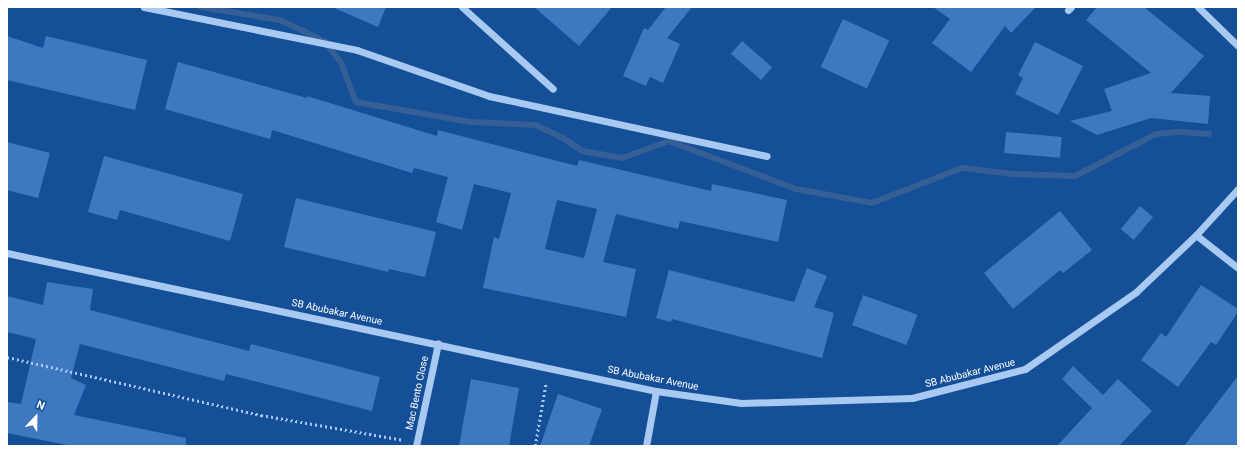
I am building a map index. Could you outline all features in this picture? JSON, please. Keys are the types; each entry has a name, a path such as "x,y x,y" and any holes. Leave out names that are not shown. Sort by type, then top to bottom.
{"street":[{"path":"144,7 357,50 488,96 767,156"},
{"path":"462,7 553,89"},
{"path":"1198,7 1238,46"},
{"name":"SB Abubakar Avenue","path":"7,253 438,343 656,391 741,403 912,398 1025,369 1136,292 1196,236 1238,189"},
{"path":"1196,236 1238,268"},
{"name":"Mac Bento Close","path":"417,444 438,343"},
{"path":"646,446 656,391"}],"path":[{"path":"7,357 261,415 417,444"},
{"path":"535,446 549,367"}],"building":[{"path":"332,7 386,7 378,27"},
{"path":"534,7 612,7 579,46"},
{"path":"666,7 692,7 667,38 680,44 663,83 650,77 646,86 623,76 644,28 648,30"},
{"path":"933,7 1036,7 1011,33 1005,26 971,72 932,43 950,19"},
{"path":"1097,7 1144,7 1204,56 1171,93 1210,96 1208,124 1151,118 1097,135 1070,121 1112,111 1104,89 1151,73 1086,20"},
{"path":"843,19 889,41 867,89 821,67"},
{"path":"7,36 43,48 46,36 147,60 135,110 7,80"},
{"path":"742,41 772,67 761,80 731,54"},
{"path":"1035,42 1083,66 1058,115 1015,94 1023,78 1018,75"},
{"path":"178,62 307,98 307,96 437,136 438,130 577,166 579,160 711,191 712,184 787,200 778,242 680,221 678,229 616,214 603,262 636,269 626,317 483,288 494,237 499,239 511,193 474,184 462,230 436,222 448,177 414,168 412,173 272,130 270,139 165,109","holes":["557,200 597,209 584,258 545,249"]},
{"path":"1006,132 1062,137 1060,158 1004,153"},
{"path":"7,142 50,153 38,198 7,190"},
{"path":"104,156 243,194 230,241 120,210 117,220 88,212"},
{"path":"296,198 436,232 425,277 389,269 388,272 284,247"},
{"path":"1140,206 1153,217 1134,240 1121,229"},
{"path":"1060,211 1092,250 1063,273 1060,270 1013,309 984,273"},
{"path":"807,268 827,276 814,307 834,313 822,358 672,319 671,322 656,318 669,270 794,302"},
{"path":"47,282 93,289 90,310 249,351 251,344 380,377 372,411 226,374 224,381 80,344 71,378 86,385 74,415 186,438 186,446 72,446 7,433 7,402 21,404 36,339 7,332 7,296 43,305"},
{"path":"1201,285 1238,309 1238,312 1216,345 1211,342 1178,387 1141,360 1161,333 1166,337"},
{"path":"863,295 918,315 907,345 852,325"},
{"path":"1073,366 1103,395 1118,379 1152,411 1119,446 1057,446 1092,408 1062,379"},
{"path":"1238,376 1238,446 1184,446"},
{"path":"471,379 519,388 509,446 459,446"},
{"path":"558,394 602,409 589,446 540,446"}],"waterway":[{"path":"201,7 280,20 324,41 341,63 356,102 471,122 536,125 563,138 582,151 622,158 669,141 796,189 872,203 962,168 1014,174 1075,176 1156,134 1181,132 1209,134"}]}
